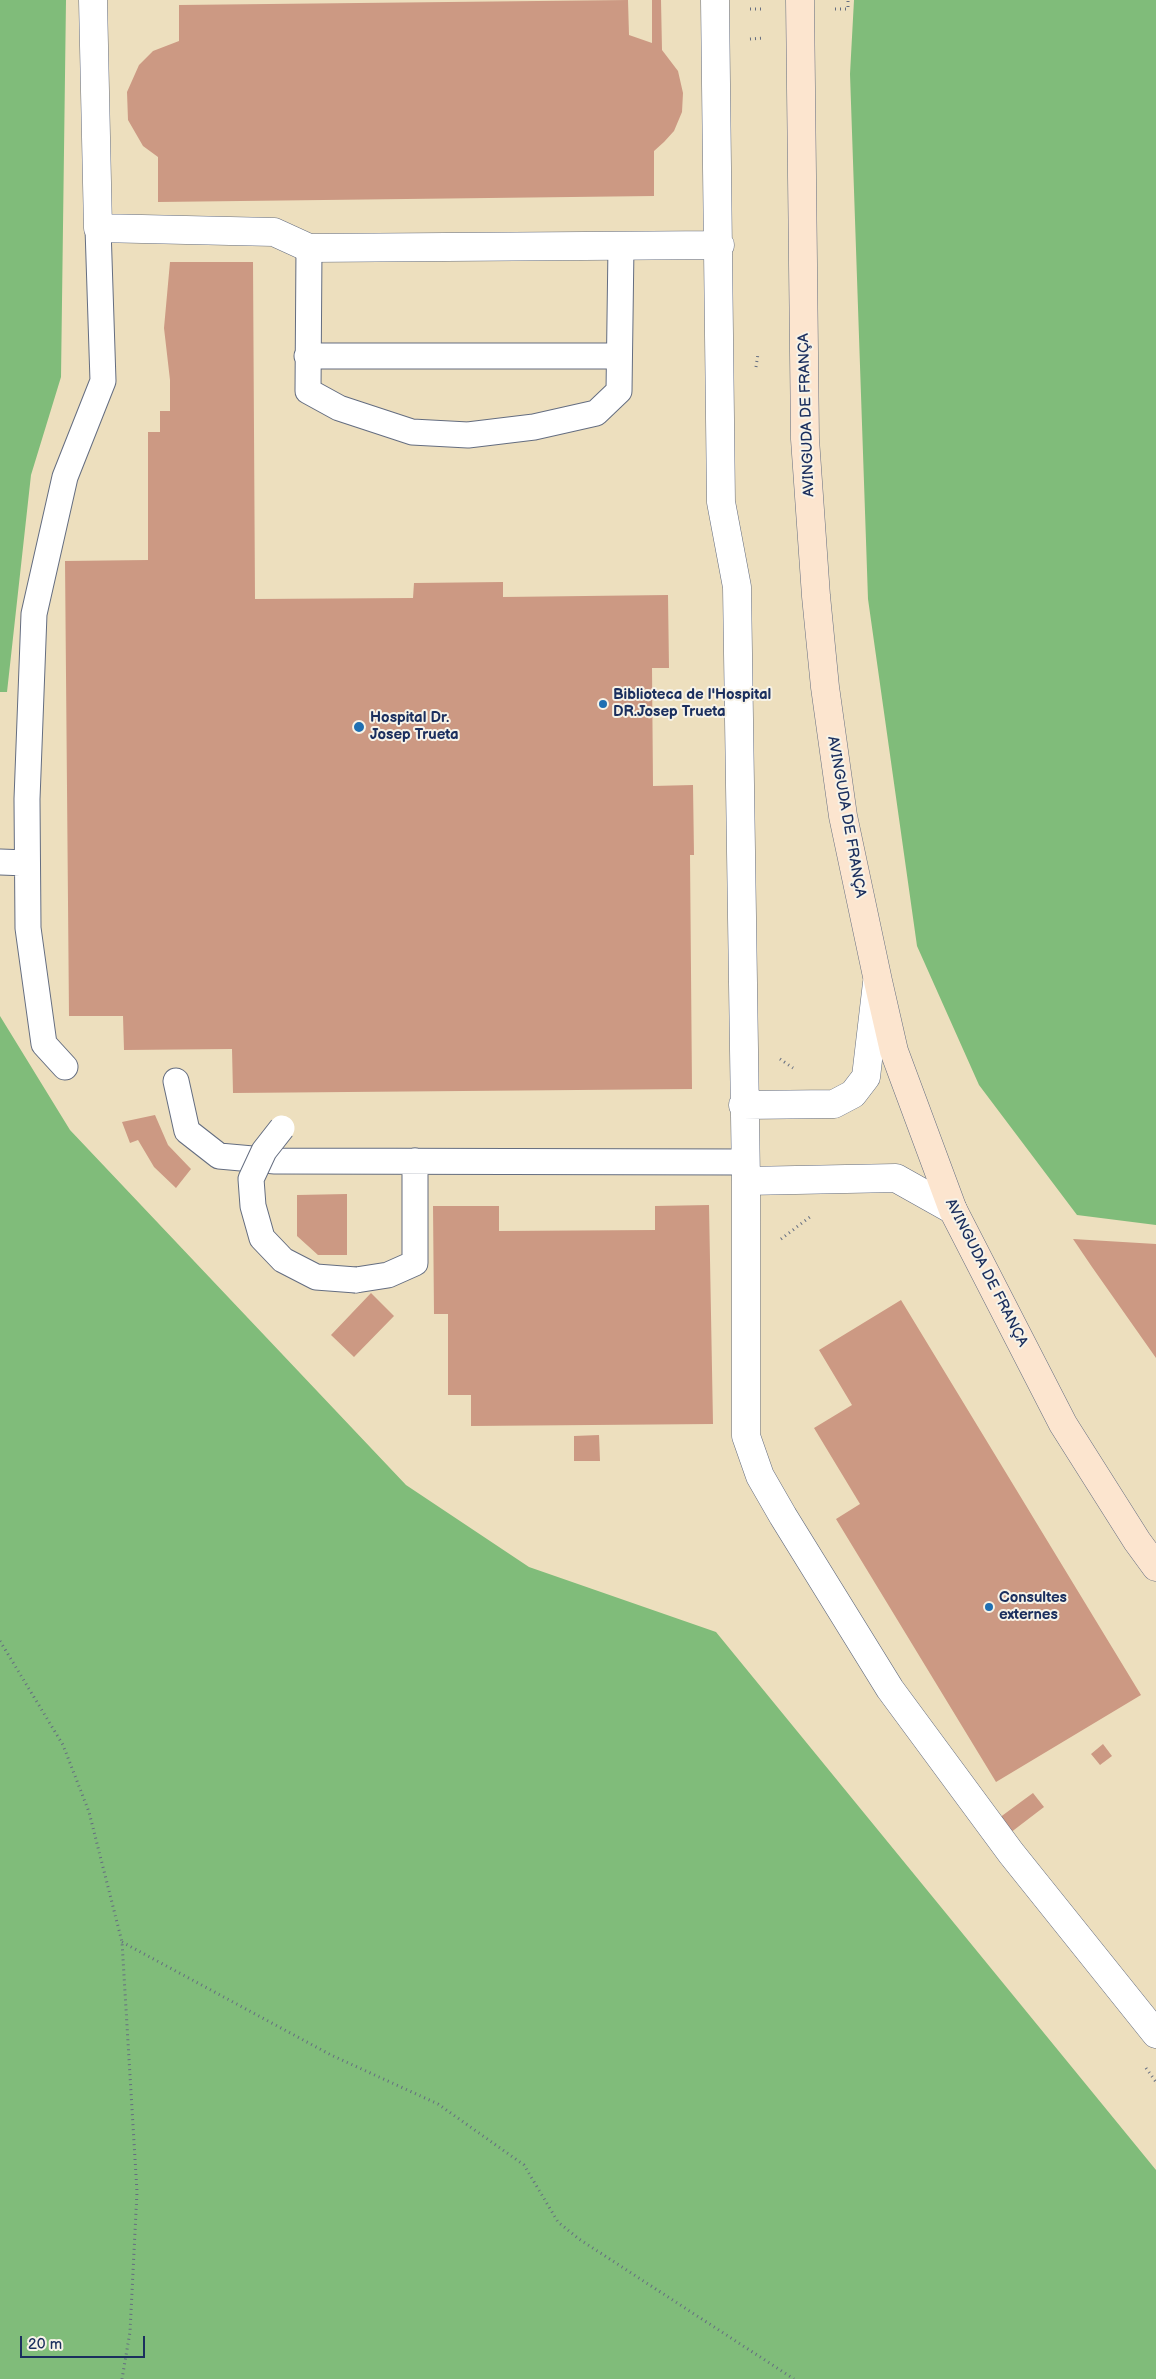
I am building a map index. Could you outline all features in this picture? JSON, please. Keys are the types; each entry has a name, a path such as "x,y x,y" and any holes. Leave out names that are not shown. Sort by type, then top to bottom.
{"main road":[{"name":"AVINGUDA DE FRANÇA","path":"800,5 805,438 816,596 825,688 843,816 878,981 894,1051 953,1210 1063,1424 1137,1541 1156,1567"}],"street":[{"path":"93,0 98,228 274,232 309,248 720,245"},
{"path":"715,0 720,245 721,502 737,587 745,1171 746,1436 760,1476 890,1689 1011,1853 1156,2034"},
{"path":"743,1105 834,1104 853,1094 866,1077 878,981"},
{"path":"745,1171 817,1180 896,1178 953,1210"}],"lane":[{"path":"65,1067 44,1044 28,928 26,799 34,614 65,477 103,381 98,228"},
{"path":"309,248 308,391 339,408 412,432 468,435 534,427 596,413 619,391 621,246"},
{"path":"307,356 620,356"},
{"path":"0,862 27,862"},
{"path":"176,1081 186,1130 219,1156 275,1161 415,1161 745,1171"},
{"path":"282,1128 264,1150 251,1179 253,1206 262,1238 283,1260 316,1277 356,1280 388,1275 415,1263 415,1161"}],"path":[{"path":"744,9 800,5 848,9 848,0"},
{"path":"753,371 758,364 758,345"},
{"path":"778,1058 815,1084 814,1103"},
{"path":"773,1245 818,1211 817,1180"},
{"path":"0,1641 63,1745 89,1812 122,1942 137,2192 130,2332 122,2379"},
{"path":"122,1942 331,2055 438,2104 524,2165 558,2222 579,2239 794,2379"}],"green space":[{"path":"0,0 66,0 61,377 31,475 7,692 0,692"},
{"path":"854,0 1156,0 1156,1225 1077,1215 979,1085 917,946 868,599 850,74"},
{"path":"0,1016 70,1130 406,1485 529,1567 716,1632 1156,2170 1156,2379 0,2379"}],"building":[{"path":"628,0 629,35 652,43 652,0 661,0 662,50 678,71 683,93 682,112 674,131 654,151 654,196 158,202 158,157 143,146 128,120 127,92 139,65 153,51 179,41 179,5"},
{"name":"Hospital Dr. Josep Trueta","path":"170,262 253,262 255,599 413,598 414,583 503,582 503,597 668,595 669,668 652,668 653,786 693,785 694,855 690,855 692,1089 233,1093 232,1049 124,1050 123,1016 69,1016 65,561 148,560 148,432 160,432 160,411 170,411 170,380 164,328"},
{"path":"155,1115 168,1145 191,1169 176,1188 154,1167 138,1140 130,1143 122,1122"},
{"path":"347,1194 347,1255 318,1255 297,1236 297,1195"},
{"path":"709,1205 713,1424 471,1426 471,1395 448,1395 448,1314 434,1314 433,1206 499,1206 499,1231 655,1230 655,1206"},
{"path":"1073,1239 1156,1244 1156,1358 1092,1267"},
{"path":"371,1293 394,1316 354,1357 331,1335"},
{"name":"Consultes externes","path":"901,1300 1141,1695 996,1782 836,1519 860,1504 814,1428 852,1405 819,1350"},
{"path":"599,1435 600,1461 574,1461 574,1436"},
{"path":"1103,1744 1112,1756 1100,1765 1091,1754"},
{"path":"1033,1793 1044,1807 1010,1833 999,1818"}],"place":[{"name":"Biblioteca de l'Hospital DR.Josep Trueta","path":"603,704"},
{"name":"Hospital Dr. Josep Trueta","path":"359,727"},
{"name":"Consultes externes","path":"989,1607"}]}
